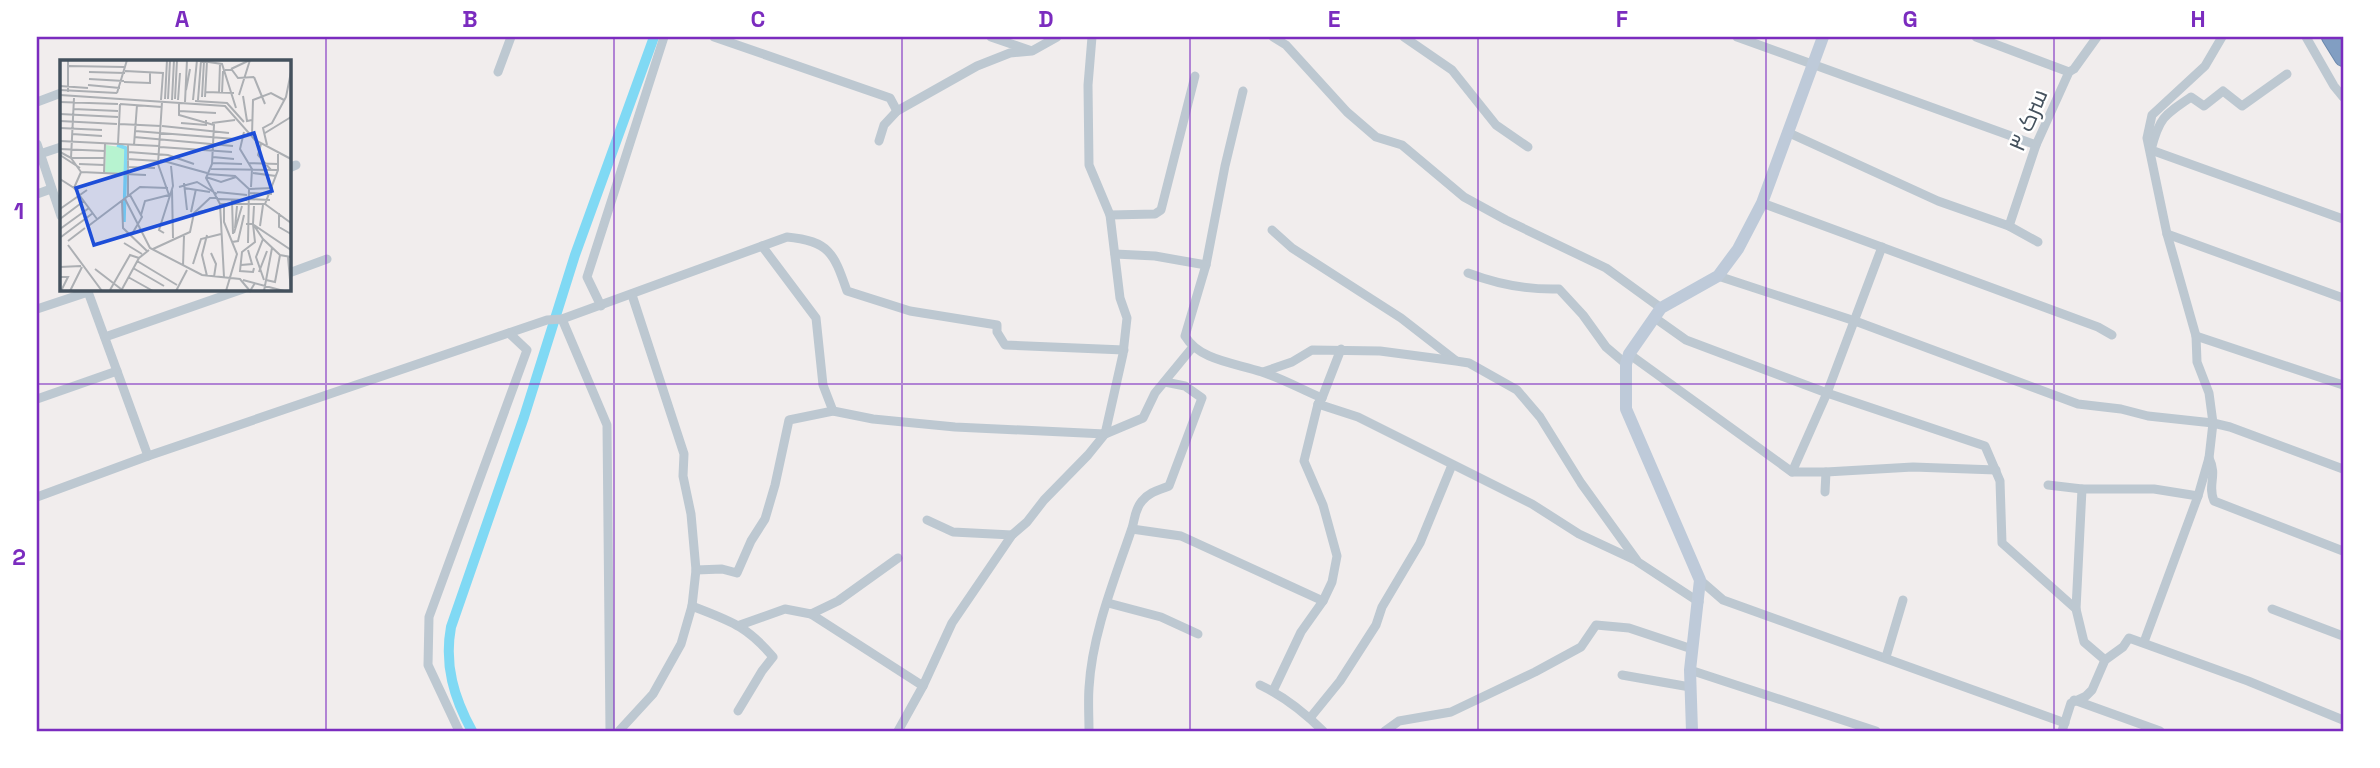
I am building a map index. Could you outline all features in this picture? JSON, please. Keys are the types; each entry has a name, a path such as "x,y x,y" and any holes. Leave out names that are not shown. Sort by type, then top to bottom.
{"highway":[{"path":"2330,37 2343,58"}],"street":[{"path":"498,72 511,37"},
{"path":"601,306 587,277 664,37"},
{"path":"714,37 890,98 897,111"},
{"path":"991,37 1032,51"},
{"path":"879,141 884,125 897,111 976,66 1010,53 1032,51 1057,37"},
{"path":"898,731 923,686 952,622 1012,535 1027,522 1105,434 1124,350 1127,318 1120,298 1110,215 1088,165 1088,85 1092,37"},
{"path":"1273,37 1286,45 1348,112 1376,137 1402,145 1464,197 1606,268 1686,340 1827,393 1985,446 2000,481 2002,543 2076,609"},
{"path":"1404,37 1452,70 1496,125 1528,147"},
{"path":"1737,37 2036,145"},
{"path":"1823,37 1762,203 1743,241 1718,276 1658,313 1628,359 1626,409 1700,580 1723,600 1886,657 2064,727 2071,703 2092,690 2105,660 2123,647 2129,638 2343,720"},
{"path":"1976,37 2069,72"},
{"name":"سرک ۳","path":"2009,226 2036,145 2069,72 2097,37"},
{"path":"2144,642 2198,496 2209,458 2213,423 2209,393 2197,362 2196,337 2167,234 2147,138 2152,115 2205,66 2221,37"},
{"path":"2306,37 2343,97"},
{"path":"2151,150 2159,124 2168,113 2191,97 2204,106 2225,91 2242,106 2287,74"},
{"path":"1110,215 1155,214 1161,210 1195,76"},
{"path":"1243,90 1206,265 1186,329 1185,336 1192,348 1223,361 1263,372 1532,504 1579,534 1638,562 1699,602"},
{"path":"37,102 60,93"},
{"path":"1787,132 1938,201 2009,226 2038,242"},
{"path":"37,144 60,213"},
{"path":"40,154 60,147"},
{"path":"2151,150 2343,219"},
{"path":"37,194 51,189"},
{"path":"1762,203 2098,327 2112,335"},
{"path":"1272,230 1292,248 1401,317 1456,361"},
{"path":"2167,234 2343,298"},
{"path":"37,497 148,456 547,320 562,319 601,306 787,237 806,239 819,244 832,255 847,291 910,311 997,325 997,332 1005,345 1124,350"},
{"path":"762,246 817,318 823,385 832,411"},
{"path":"1792,472 1827,393 1882,247"},
{"path":"1115,254 1155,256 1206,265"},
{"path":"290,273 327,259"},
{"path":"1468,273 1494,283 1540,290 1559,289 1583,315 1606,347 1628,359 1792,472 1913,467 1996,470"},
{"path":"1718,276 1855,321 2078,404 2230,427 2343,470"},
{"path":"37,309 88,290 148,456"},
{"path":"105,337 240,290"},
{"path":"619,731 653,694 681,644 692,606 696,570 691,514 683,476 684,454 632,295"},
{"path":"562,319 607,425 610,731"},
{"path":"459,731 428,665 429,617 527,351 509,333"},
{"path":"2196,337 2343,386"},
{"path":"696,570 722,569 737,573 751,541 765,519 789,420 832,411 873,419 955,427 1105,434 1143,418 1155,393 1192,348"},
{"path":"1273,691 1301,632 1323,601 1332,582 1337,556 1323,505 1304,461 1320,401 1341,349"},
{"path":"1263,372 1292,362 1312,350 1380,351 1469,363 1517,390 1540,417 1581,483 1638,562"},
{"path":"37,399 117,371"},
{"path":"1089,731 1090,679 1097,638 1123,549 1132,530 1133,518 1140,503 1150,493 1170,486 1202,398 1185,386 1165,382"},
{"path":"2209,458 2214,469 2210,494 2214,501 2343,551"},
{"path":"1310,718 1340,681 1376,625 1382,607 1420,542 1452,465"},
{"path":"1825,492 1826,472"},
{"path":"2048,485 2082,489 2154,489 2198,496"},
{"path":"2082,489 2076,609 2084,642 2105,660"},
{"path":"928,520 953,532 1012,535"},
{"path":"1132,530 1181,536 1323,601"},
{"path":"811,614 838,601 898,558"},
{"path":"1692,731 1690,670 1700,580"},
{"path":"1886,657 1903,600"},
{"path":"1108,603 1161,617 1198,634"},
{"path":"692,606 740,625 755,636 773,657 738,711"},
{"path":"740,625 785,608 811,614 923,686"},
{"path":"2272,608 2343,636"},
{"path":"1385,731 1399,721 1451,712 1535,672 1581,647 1596,625 1629,628 1692,649"},
{"path":"1690,670 1862,729 1876,731"},
{"path":"1622,675 1690,687"},
{"path":"1260,685 1273,691 1310,718 1323,731"},
{"path":"2074,700 2160,731"}],"waterway":[{"path":"472,731 452,681 449,655 451,627 524,417 575,255 654,37"}]}
